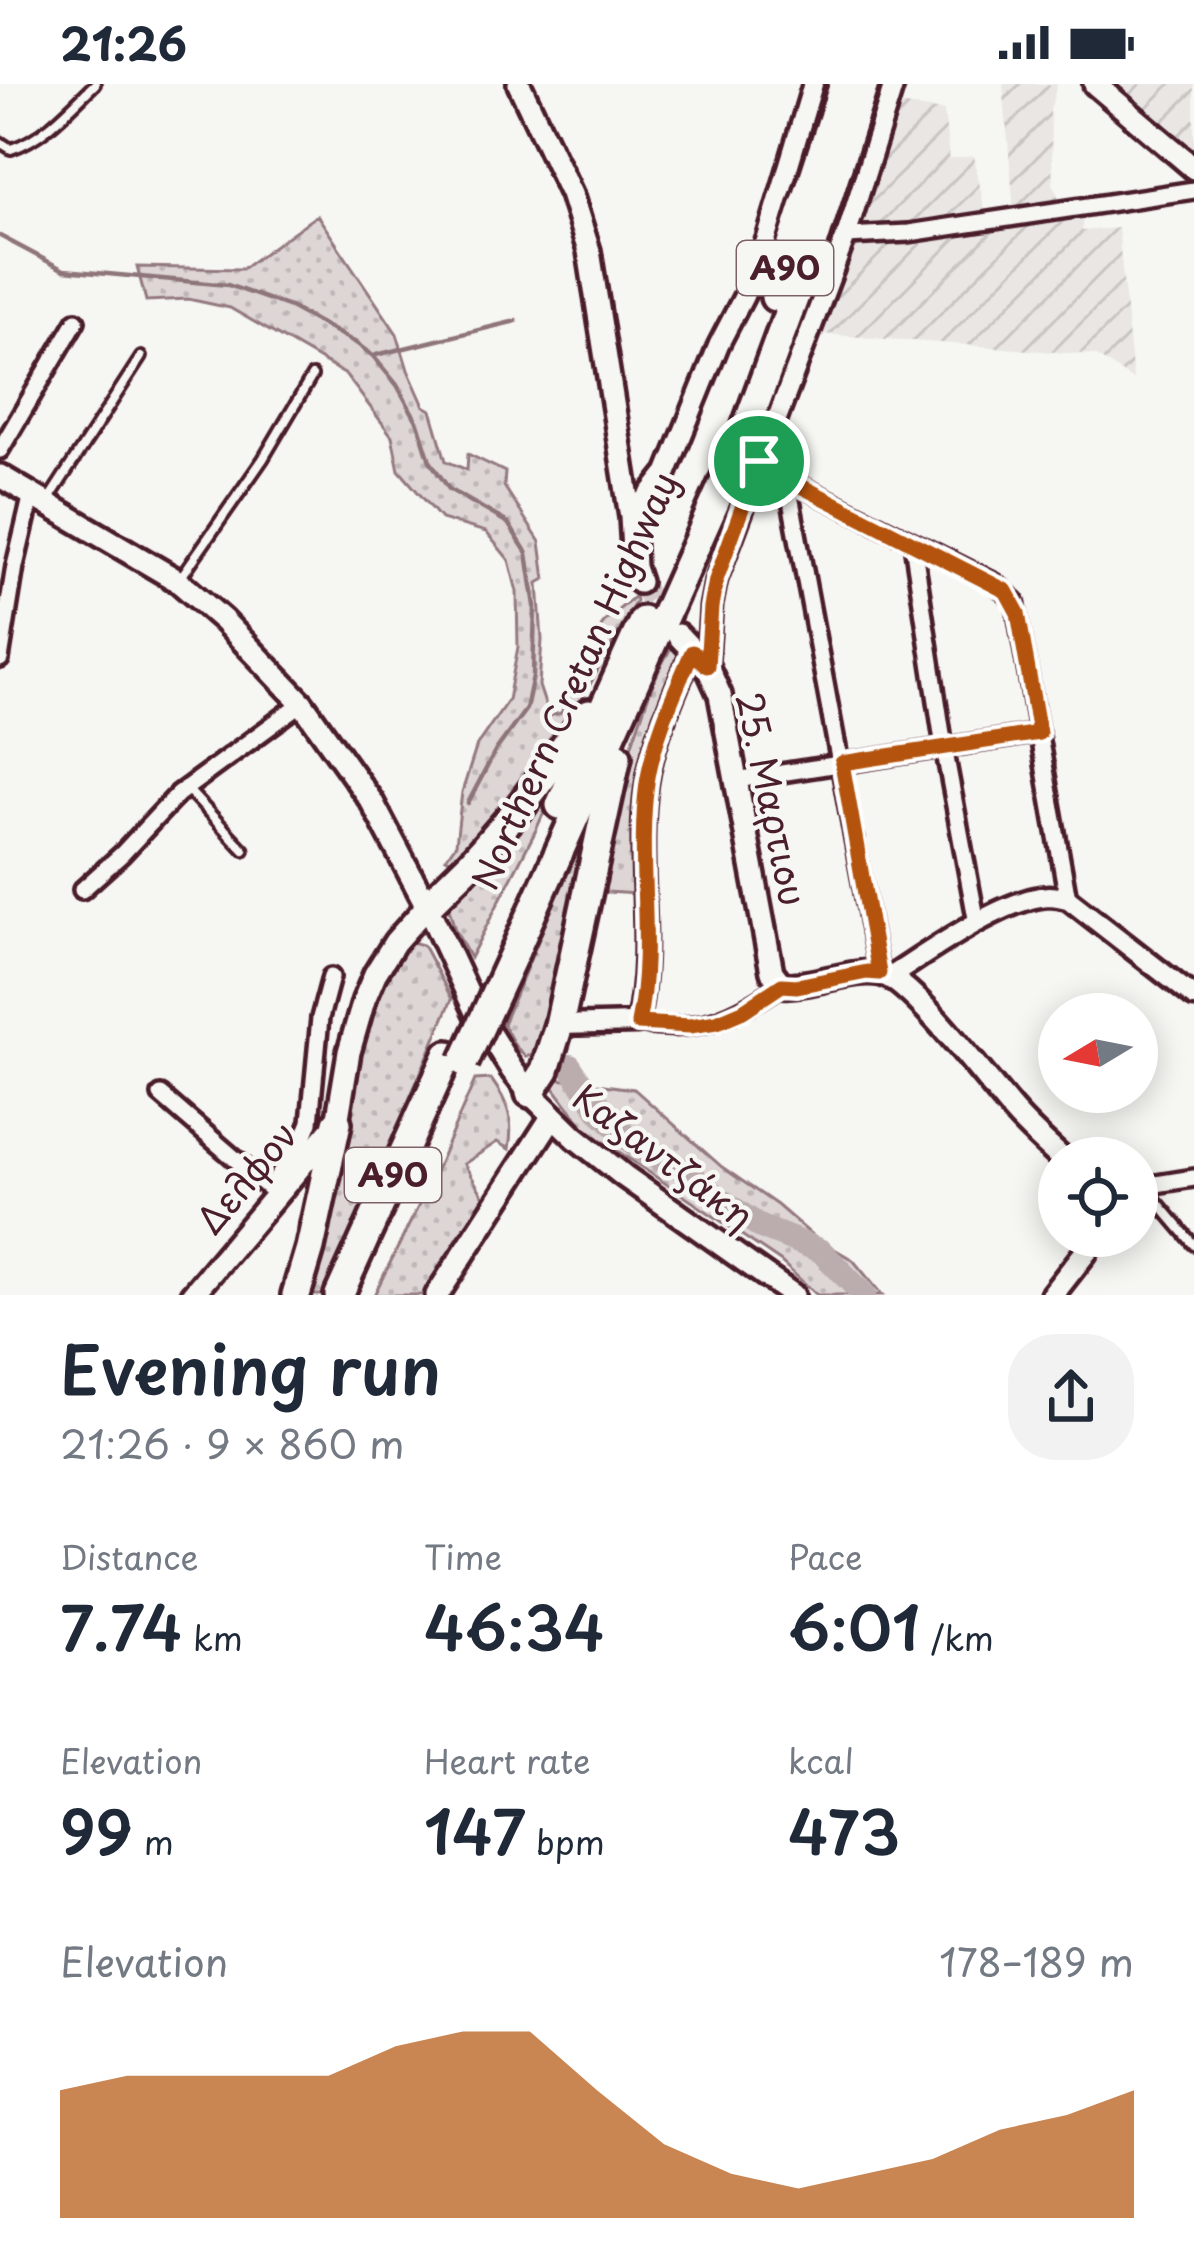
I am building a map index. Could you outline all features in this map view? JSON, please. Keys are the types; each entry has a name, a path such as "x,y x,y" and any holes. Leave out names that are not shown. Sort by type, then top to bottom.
{"highway":[{"name":"Northern Cretan Highway","path":"624,685 756,350 844,84"},
{"name":"Northern Cretan Highway","path":"360,1295 456,1059 752,414 864,84"},
{"path":"428,906 472,862 624,685"},
{"path":"530,1093 544,1070 559,1025 624,685"},
{"name":"Northern Cretan Highway","path":"339,1295 456,1059"},
{"path":"296,1295 338,1123"}],"main road":[{"path":"518,84 572,194 590,251 638,582"},
{"path":"1106,87 1193,165"},
{"name":"Καζαντζάκη","path":"0,476 178,581 223,620 302,703 373,802 476,1012 530,1093 624,1176 794,1295"},
{"name":"25. Μαρτιου","path":"692,651 720,695 772,972 782,985"},
{"name":"Δελφον","path":"192,1295 273,1191 338,1123 349,1052 364,1000 395,942 428,906"},
{"path":"782,985 867,972 884,975 934,1017 1039,1137"},
{"path":"437,1295 552,1117"},
{"path":"1052,1295 1082,1257"}],"street":[{"path":"631,517 668,472 719,344 744,296 767,238 813,84"},
{"path":"638,1023 646,965 647,783 661,727 711,607 716,580 759,461 846,236 894,84"},
{"path":"846,236 909,233 1194,190"},
{"path":"0,450 76,321"},
{"path":"759,461 994,583 1013,600 1068,899"},
{"path":"787,479 884,975 976,923 1048,896 1068,899 1194,998"},
{"path":"0,659 15,566 39,498"},
{"path":"913,544 976,923"},
{"path":"82,890 186,788 302,703"},
{"path":"736,780 1039,733"},
{"path":"161,1095 273,1191 310,1122 320,1018 331,977"},
{"path":"559,1025 717,1022 782,985"},
{"path":"1158,1183 1194,1178"}],"lane":[{"path":"0,142 11,149 23,145 95,84"},
{"path":"39,498 141,357"},
{"path":"178,581 263,459 311,376"},
{"path":"186,788 244,850"},
{"path":"1158,1206 1194,1245"}],"shaded area":[{"path":"1003,84 1057,84 1050,110 1053,183 1063,210 1083,206 1082,231 1118,228 1133,380 1095,355 810,333 888,106 944,111 949,159 974,156 986,218 1012,215"},
{"path":"1095,84 1194,84 1194,166"},
{"path":"317,215 397,334 424,406 431,410 446,461 467,470 468,454 505,472 504,486 540,542 545,579 538,583 539,686 549,716 561,713 604,622 635,596 549,759 457,864 446,858 456,844 462,792 477,745 508,700 518,647 517,592 509,560 486,532 441,519 399,470 392,436 346,375 230,308 188,299 146,301 137,267 242,269"},
{"path":"674,644 684,658 644,751 637,894 591,891 633,741 654,680"},
{"path":"568,758 536,830 470,958 448,905"},
{"path":"597,802 550,1026 538,1051 526,1057 503,1024"},
{"path":"412,942 423,945 452,999 326,1295 301,1295 359,1038 381,982"},
{"path":"550,1078 634,1089 722,1167 814,1237 853,1260 882,1295 817,1295 780,1261 585,1129"},
{"path":"491,1079 509,1112 510,1139 509,1149 497,1142 464,1164 484,1197 423,1295 374,1295 475,1080"}],"waterway":[{"path":"0,236 64,270 228,285 290,307 356,343 397,385 418,423 430,461 449,489 508,523 527,553 535,606 533,676 526,709 496,750 468,803"},
{"path":"376,355 516,321"},
{"path":"570,1066 600,1112 642,1151 682,1169 761,1227 821,1251 864,1295"}],"tunnel":[{"path":"639,582 670,625"}],"route":[{"path":"759,461 1006,591 1018,613 1039,733 842,763 879,973 782,985 717,1022 690,1026 638,1023 646,965 647,783 661,727 692,652 707,666 716,580 759,461"}]}
